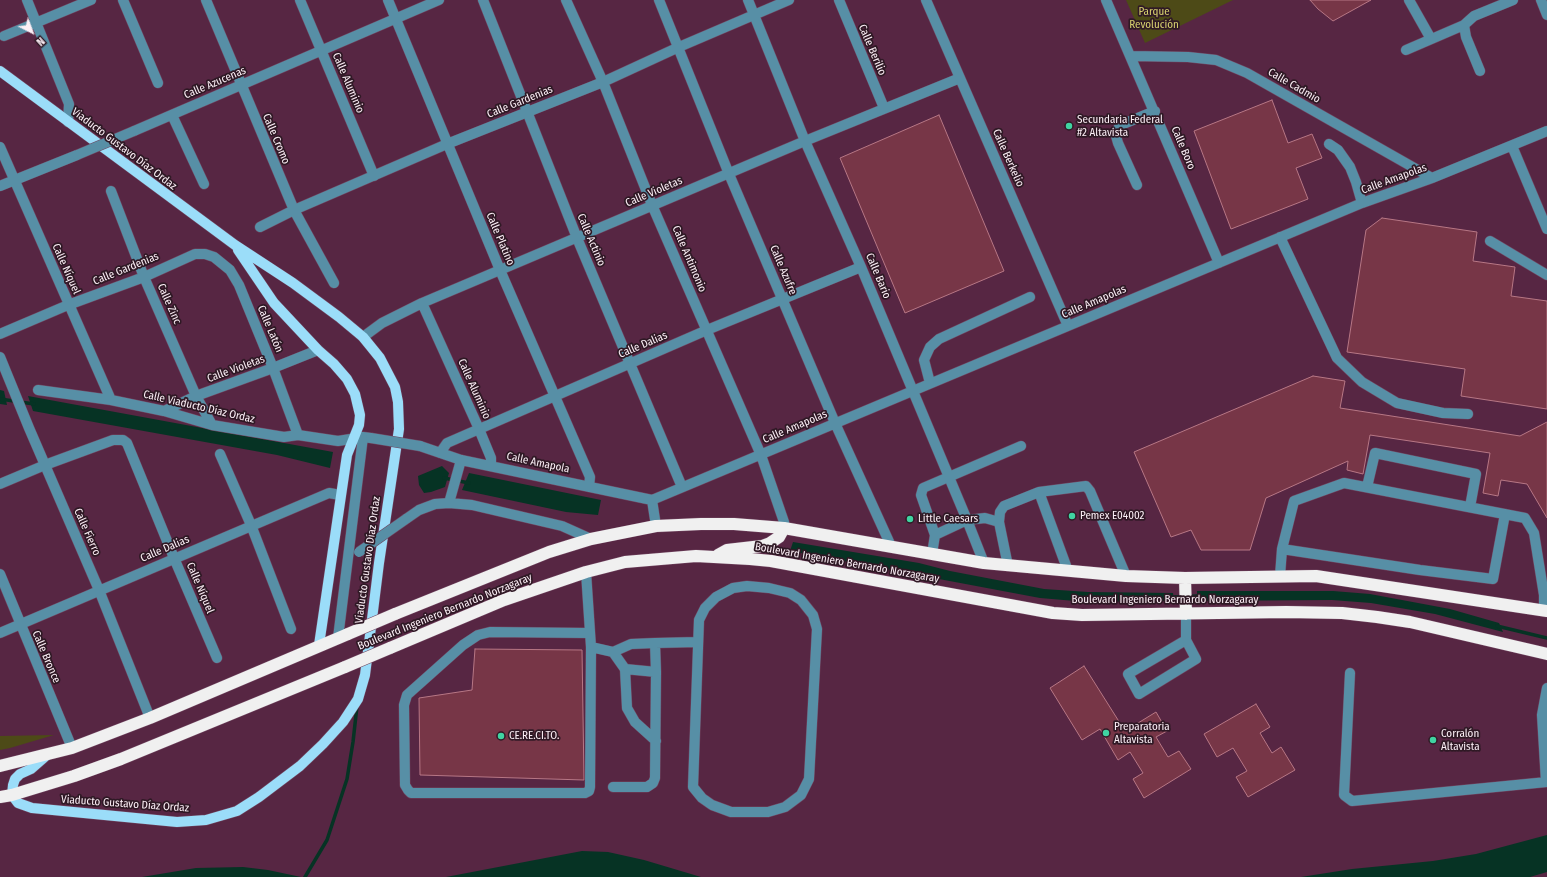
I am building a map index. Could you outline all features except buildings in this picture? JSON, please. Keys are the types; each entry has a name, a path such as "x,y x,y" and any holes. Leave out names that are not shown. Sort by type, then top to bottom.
{"highway":[{"name":"Boulevard Ingeniero Bernardo Norzagaray","path":"0,766 72,748 150,718 395,614 549,552 591,539 656,526 734,524 784,528 984,563 1126,576 1185,584 1280,576 1316,576 1545,611"},
{"path":"716,557 727,550 762,546 770,543 779,537 784,528"},
{"name":"Boulevard Ingeniero Bernardo Norzagaray","path":"0,797 12,795 121,759 504,600 586,572 625,562 654,559 696,556 771,561 1052,613 1082,615 1186,610 1342,613 1410,622 1547,654"},
{"path":"1185,584 1186,610"}],"main road":[{"name":"Viaducto Gustavo Díaz Ordaz","path":"0,71 235,246 293,283 363,337 380,358 394,387 398,402 399,429 379,563 366,676 358,699 343,722 300,766 259,797 237,811 206,820 177,822 32,808 18,803 12,795"},
{"name":"Viaducto Gustavo Díaz Ordaz","path":"235,246 274,303 347,379 355,394 360,415 359,425 363,438 347,454 331,555 319,646"},
{"name":"Boulevard Ingeniero Bernardo Norzagaray","path":"12,795 13,785 20,774 31,769 47,755"}],"street":[{"path":"27,0 69,104 68,122"},
{"path":"4,36 91,0"},
{"path":"124,0 158,83"},
{"name":"Calle Cromo","path":"206,0 294,210 334,283"},
{"name":"Calle Aluminio","path":"300,0 374,176"},
{"name":"Calle Platino","path":"388,0 500,270 590,477 589,487"},
{"name":"Calle Azucenas","path":"0,186 241,86 439,0"},
{"name":"Calle Actinio","path":"483,0 577,238 682,487"},
{"name":"Calle Antimonio","path":"566,0 602,82 652,205 761,455 784,522 784,528"},
{"name":"Calle Azufre","path":"659,0 729,174 835,423 891,546"},
{"name":"Calle Bario","path":"748,0 805,141 861,267 948,476 968,520 984,563"},
{"name":"Calle Gardenias","path":"260,227 294,210 447,144 602,82 788,0"},
{"name":"Calle Berilio","path":"838,0 884,108"},
{"name":"Calle Berkelio","path":"926,0 1068,326"},
{"name":"Calle Boro","path":"1106,0 1219,263"},
{"path":"1408,0 1431,39"},
{"path":"1406,50 1464,25 1474,16 1513,0"},
{"path":"1541,0 1547,15"},
{"path":"1464,25 1466,37 1480,71"},
{"name":"Calle Cadmio","path":"1131,56 1188,57 1216,60 1247,73 1432,178"},
{"name":"Calle Violetas","path":"363,337 382,323 422,303 805,141 960,78"},
{"path":"1137,185 1118,143 1116,132 1123,124 1154,111"},
{"path":"172,115 204,184"},
{"name":"Calle Amapolas","path":"652,500 1362,203 1432,178 1547,131"},
{"path":"1329,144 1338,150 1350,167 1362,203"},
{"path":"1512,146 1547,229"},
{"name":"Calle Níquel","path":"0,147 111,400"},
{"name":"Calle Zinc","path":"111,191 144,277 196,396 212,424"},
{"path":"1280,237 1337,358 1362,382 1397,403 1443,413 1468,414"},
{"path":"1490,241 1547,275"},
{"name":"Calle Gardenias","path":"0,334 68,304 144,277 195,254"},
{"name":"Calle Latón","path":"195,254 204,254 214,257 230,270 239,286 273,368 298,435"},
{"name":"Calle Dalias","path":"440,453 447,443 707,330 861,267"},
{"path":"930,383 924,360 930,347 939,339 1030,297"},
{"name":"Calle Aluminio","path":"422,303 479,429 491,458 491,465"},
{"name":"Calle Violetas","path":"164,411 196,396 318,350"},
{"name":"Calle Fierro","path":"0,357 10,384 99,590 150,718"},
{"name":"Calle Viaducto Díaz Ordaz","path":"38,390 111,400 164,411 212,424 284,437 298,435 338,441 363,438 420,446"},
{"path":"343,636 348,556 363,438"},
{"name":"Calle Níquel","path":"45,465 113,440 123,440 128,443 174,558 217,658"},
{"name":"Calle Amapola","path":"420,446 461,460 491,465 652,500"},
{"path":"932,554 935,535 921,495 923,488 1021,446"},
{"path":"1367,487 1375,453 1476,474 1470,507"},
{"path":"220,454 251,526 292,629"},
{"path":"449,503 461,460"},
{"path":"0,484 45,465"},
{"path":"1280,576 1282,549 1294,501 1344,483 1525,518 1534,533 1544,595 1545,611"},
{"path":"1008,566 999,522 1000,512 1004,506 1039,492 1086,486 1090,490 1126,576"},
{"path":"1039,492 1068,571"},
{"name":"Calle Dalias","path":"0,633 329,493 340,495"},
{"path":"652,500 656,526"},
{"path":"331,555 348,556 359,552 419,510 435,504 449,503 472,505 562,526 591,539"},
{"path":"1282,549 1420,570 1493,579 1505,514"},
{"path":"935,535 968,520 985,518 999,522"},
{"path":"586,572 591,647 589,791 586,793 412,793 408,790 405,785 404,720 404,705 407,695 463,644 478,636 490,632 589,633"},
{"name":"Calle Bronce","path":"0,574 72,748"},
{"path":"747,586 769,588 790,593 801,600 813,615 817,629 809,779 801,795 785,806 768,812 731,812 712,805 702,798 693,787 698,642 699,620 705,608 716,597 733,588 747,586"},
{"path":"1186,610 1186,640 1196,659 1139,694 1128,674 1186,640"},
{"path":"591,647 613,652 631,644 698,642"},
{"path":"613,787 647,787 653,783 655,778 655,643"},
{"path":"613,652 625,669 627,708 635,722 656,741"},
{"path":"625,669 656,672"},
{"path":"1350,673 1344,795 1352,801 1546,782 1542,715 1547,688"}],"green space":[{"name":"Parque Revolución","path":"1126,0 1233,0 1145,43"},
{"path":"54,735 10,748 0,750 0,736"}],"shaded area":[{"path":"0,390 4,391 7,405 0,404"},
{"path":"28,396 333,452 330,468 277,455 33,411"},
{"path":"442,466 449,473 445,487 424,493 419,485 418,476"},
{"path":"469,473 601,500 598,515 566,512 462,490"},
{"path":"793,542 919,563 950,571 1044,589 1088,592 1173,593 1174,601 1087,602 1040,598 790,551"},
{"path":"1197,591 1333,591 1370,594 1450,609 1499,623 1503,632 1435,614 1371,603 1332,600 1197,601"},
{"path":"1547,835 1547,872 1530,877 1301,877 1352,869 1433,861 1476,854"},
{"path":"582,851 608,852 644,860 701,877 446,877"},
{"path":"243,867 268,870 301,877 142,877 196,868"}],"waterway":[{"path":"0,399 34,404"},
{"path":"444,478 469,483"},
{"path":"1169,597 1200,596"},
{"path":"1497,626 1547,638"},
{"path":"305,877 327,840 347,779 357,706"}],"place":[{"name":"Secundaria Federal #2 Altavista","path":"1069,126"},
{"name":"Pemex E04002","path":"1072,516"},
{"name":"Little Caesars","path":"910,519"},
{"name":"Preparatoria Altavista","path":"1106,733"},
{"name":"CE.RE.CI.TO.","path":"501,736"},
{"name":"Corralón Altavista","path":"1433,740"}]}
